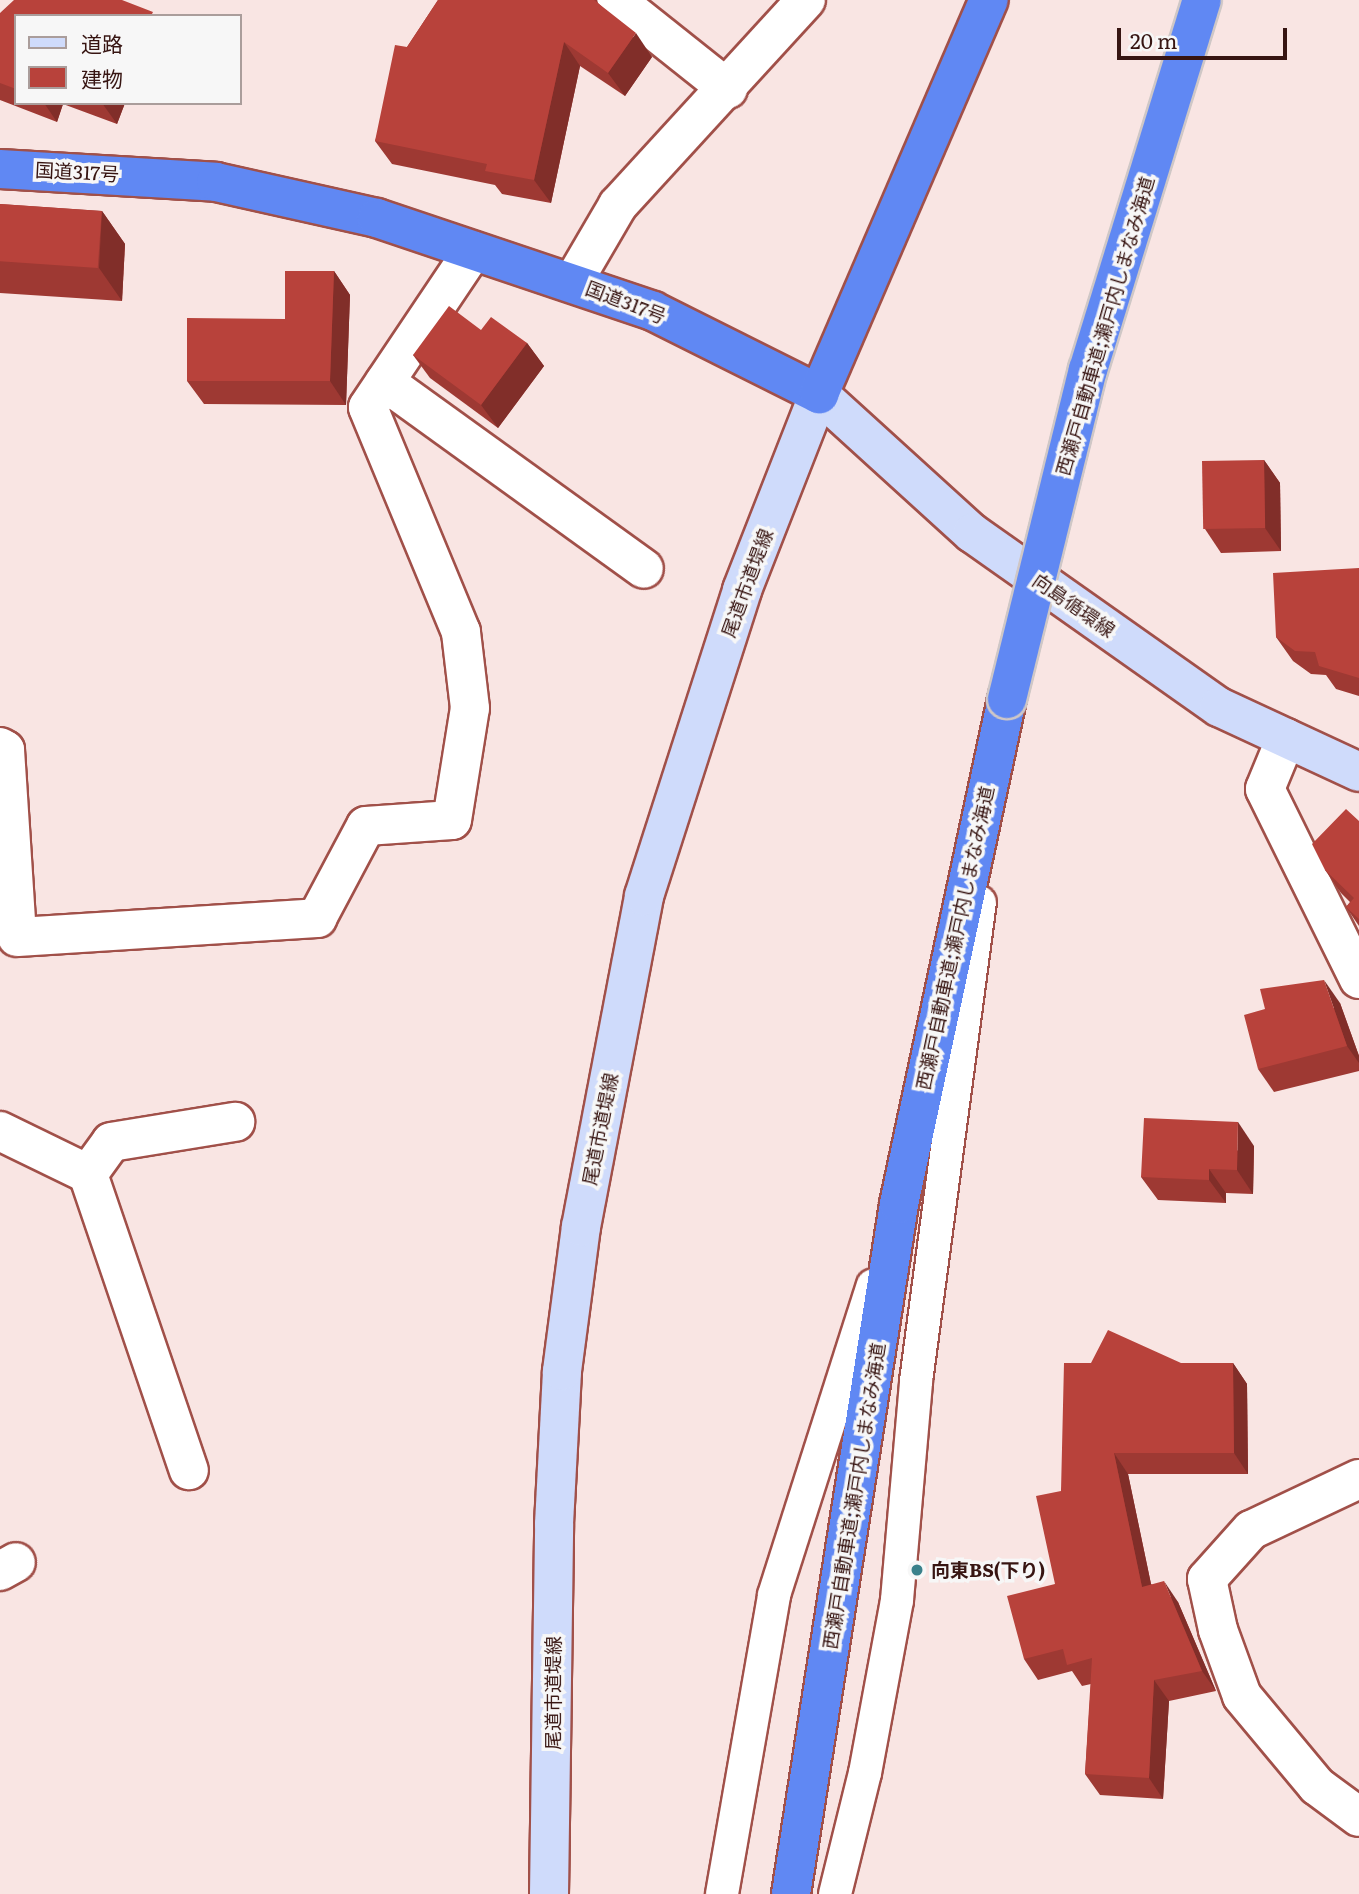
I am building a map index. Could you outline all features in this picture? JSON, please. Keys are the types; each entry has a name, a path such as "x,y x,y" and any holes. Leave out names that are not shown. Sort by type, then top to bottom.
{"highway":[{"path":"819,394 989,0"},
{"name":"西瀬戸自動車道;瀬戸内しまなみ海道","path":"791,1894 900,1204 1007,699 1088,370 1202,0"},
{"name":"国道317号","path":"0,169 216,182 377,218 653,311 819,394"}],"street":[{"path":"616,0 728,89"},
{"path":"573,282 618,205 728,89 806,0"},
{"path":"0,747 5,750 17,937 317,918 366,825 452,820 470,708 461,632 368,407 473,251"},
{"path":"384,382 644,569"},
{"name":"向島循環線","path":"819,394 972,533 1219,707 1359,772"},
{"name":"尾道市道堤線","path":"549,1894 554,1524 562,1371 581,1227 644,896 742,590 819,394"},
{"path":"1286,738 1265,789 1359,979"},
{"path":"88,1174 111,1142 235,1122"},
{"path":"0,1131 88,1174 190,1470"},
{"path":"1359,1479 1251,1530 1207,1578 1218,1630 1242,1696 1317,1786 1359,1817"}],"lane":[{"path":"835,1894 865,1773 897,1600 916,1381 1007,699"},
{"path":"722,1894 774,1595 900,1204"}],"building":[{"path":"14,0 122,0 153,12 14,14 14,88 0,83 0,13"},
{"path":"438,0 594,0 636,33 608,73 564,42 534,180 485,171 487,164 375,141 395,45 407,47"},
{"path":"0,204 102,211 98,268 0,261"},
{"path":"285,271 334,271 330,381 187,381 187,318 285,319"},
{"path":"449,306 481,330 491,317 527,343 481,405 413,355"},
{"path":"1264,460 1265,528 1203,529 1202,461"},
{"path":"1359,568 1359,678 1319,666 1315,652 1295,651 1276,637 1273,573"},
{"path":"1346,809 1359,821 1359,919 1346,907 1354,898 1325,870 1312,844"},
{"path":"1324,980 1347,1046 1258,1069 1244,1015 1265,1009 1260,989"},
{"path":"1144,1118 1238,1122 1237,1170 1209,1169 1209,1180 1141,1177"},
{"path":"1108,1330 1181,1363 1233,1363 1234,1453 1114,1453 1142,1587 1164,1581 1202,1671 1154,1680 1149,1778 1085,1774 1092,1658 1067,1665 1063,1649 1024,1659 1007,1596 1055,1584 1036,1496 1061,1491 1064,1363 1091,1363"}],"place":[{"name":"向東BS(下り)","path":"917,1570"}]}
